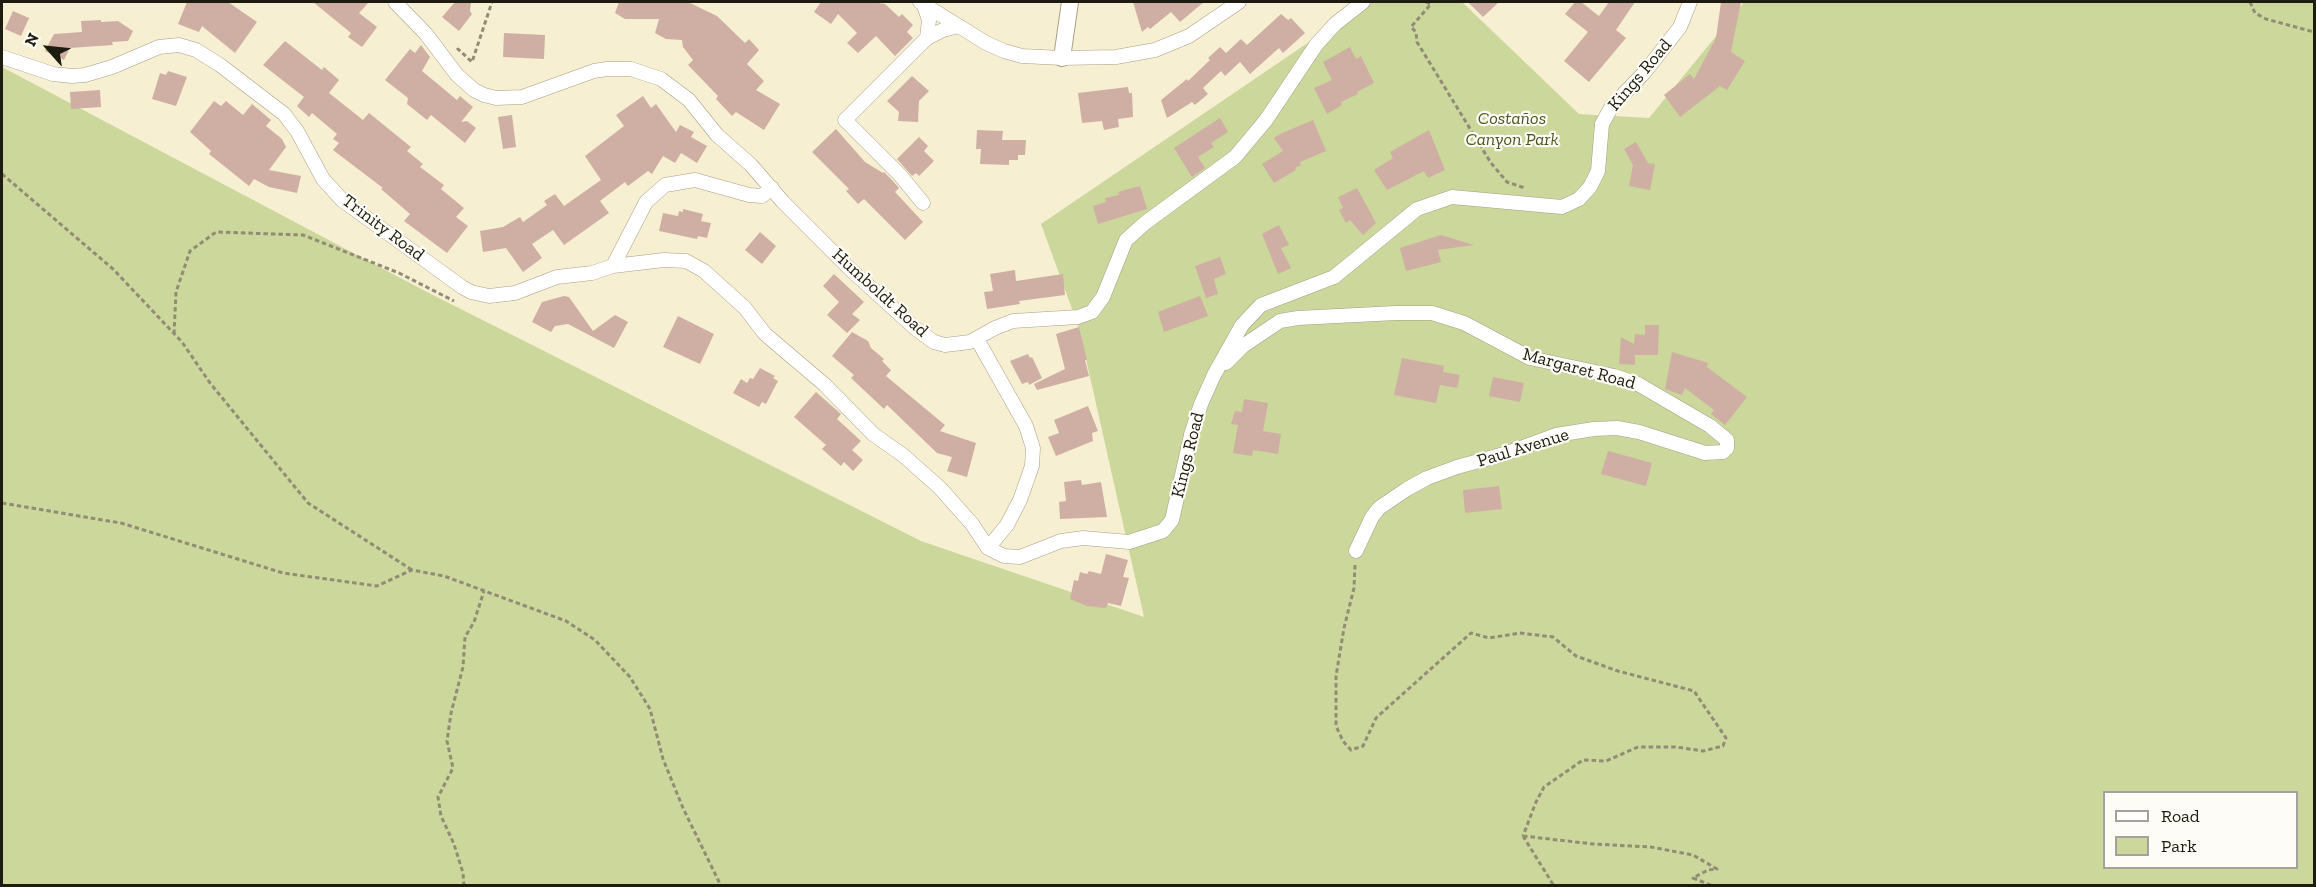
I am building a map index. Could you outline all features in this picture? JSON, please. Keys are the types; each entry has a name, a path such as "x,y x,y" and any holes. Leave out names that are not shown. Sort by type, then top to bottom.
{"street":[{"name":"Humboldt Road","path":"395,2 426,34 446,63 474,90 496,98 522,97 594,71 607,69 631,69 652,75 670,85 689,100 717,135 850,269 925,336 945,345 970,342 1013,321 1078,317 1092,312 1103,297 1126,240 1145,223 1235,158 1266,120 1316,45 1355,3"},
{"path":"921,2 986,43 1012,54 1062,58 1116,57 1155,50 1189,36 1239,2"},
{"path":"921,2 929,20 927,38"},
{"path":"1062,58 1070,2"},
{"name":"Kings Road","path":"988,548 1004,556 1020,557 1061,541 1083,538 1129,542 1163,531 1172,520 1191,435 1201,404 1214,375 1242,325 1261,304 1334,277 1417,209 1452,197 1562,207 1580,199 1599,171 1602,124 1612,106 1644,73 1680,27 1690,2"},
{"path":"922,203 900,175 845,120 927,38 943,30 959,26"},
{"name":"Trinity Road","path":"2,57 53,74 72,76 85,75 112,67 159,47 179,45 196,50 220,65 284,114 297,131 323,178 342,200 471,292 489,296 502,295 557,278 592,273 613,266"},
{"path":"613,266 646,202 666,185 695,180 749,195 762,196 772,188"},
{"path":"613,266 664,260 686,261 704,271 745,308 765,334 825,385 873,434 904,456 940,488 972,524 988,548 1007,525 1020,500 1032,466 1033,448 1015,406 977,339"},
{"name":"Margaret Road","path":"1214,375 1243,346 1280,321 1320,317 1432,313 1464,323 1530,358 1614,376 1638,384 1710,426 1726,440 1728,448 1723,452"},
{"name":"Paul Avenue","path":"1356,551 1367,525 1379,508 1407,489 1427,478 1456,467 1504,454 1556,435 1617,428 1639,432 1705,453 1723,452"}],"path":[{"path":"446,63 458,49 472,62 492,2"},
{"path":"1426,2 1431,4 1411,27 1416,32 1417,42 1491,163 1507,182 1528,190"},
{"path":"2250,2 2255,13 2266,19 2314,32"},
{"path":"2,174 113,269 174,334 210,383 308,503 412,570 444,576 566,621 595,640 630,677 650,709 663,759 683,808 721,885"},
{"path":"174,334 176,292 190,251 216,232 303,235 399,273 459,303"},
{"path":"2,503 121,523 283,573 377,586 412,570"},
{"path":"1356,551 1354,588 1344,627 1336,676 1336,726 1343,741 1351,750 1363,746 1376,718 1471,633 1489,638 1520,633 1553,637 1576,656 1618,671 1694,691 1726,738 1723,746 1703,751 1676,747 1638,747 1606,761 1583,760 1544,787 1523,836"},
{"path":"464,885 463,873 454,844 441,816 438,797 453,768 447,741 451,713 463,667 465,637 474,622 484,591"},
{"path":"1523,836 1554,885"},
{"path":"1523,836 1593,844 1651,847 1694,855 1718,869 1708,870 1692,878 1713,885"}],"green space":[{"name":"Costaños Canyon Park","path":"1368,2 1462,2 1579,114 1649,118 1744,2 2314,2 2314,885 2,885 2,67 425,291 921,541 1144,617 1079,328 1041,224"}],"building":[{"path":"187,2 228,2 257,22 235,53 202,26 199,32 178,24"},
{"path":"313,2 369,2 359,13 377,27 362,47 348,37 351,33"},
{"path":"455,2 471,2 472,14 459,31 442,17"},
{"path":"619,2 688,2 717,16 745,43 749,39 759,50 747,64 764,81 756,90 780,104 764,130 736,112 732,116 716,99 718,96 688,65 693,60 683,47 682,40 666,39 655,33 659,19 625,19 615,13"},
{"path":"821,2 885,4 899,17 902,14 913,25 907,32 913,38 895,56 876,36 858,53 847,43 857,33 838,14 831,24 814,12"},
{"path":"1133,2 1204,2 1180,22 1171,12 1150,29 1148,27 1142,32"},
{"path":"1468,2 1499,2 1483,17"},
{"path":"1575,2 1581,2 1599,16 1609,2 1635,2 1616,30 1626,38 1589,82 1564,61 1588,32 1565,14"},
{"path":"1721,2 1741,2 1731,52 1745,61 1727,90 1720,86 1680,117 1664,95 1690,74 1694,79 1716,38"},
{"path":"13,11 29,18 21,36 5,29"},
{"path":"1281,14 1288,20 1291,18 1305,33 1283,53 1279,48 1250,74 1240,62 1225,76 1221,71 1203,88 1208,94 1195,105 1192,102 1167,118 1161,100 1187,79 1188,81 1220,47 1226,53 1241,39 1247,45"},
{"path":"101,20 101,22 118,21 133,31 128,41 112,42 113,45 70,48 64,60 45,51 54,34 82,32 81,21"},
{"path":"504,33 545,35 544,59 503,57"},
{"path":"285,41 322,70 324,67 339,80 329,93 363,120 369,113 411,147 407,151 423,164 420,167 444,185 441,189 464,208 456,217 468,226 447,253 404,221 410,214 381,189 383,188 333,150 339,143 333,139 337,134 312,113 309,117 297,106 304,97 263,65"},
{"path":"421,45 430,57 422,71 457,100 460,96 473,107 461,122 467,121 476,128 465,143 431,115 427,120 407,104 408,98 385,80 410,49 415,53"},
{"path":"1350,47 1356,59 1361,56 1374,83 1341,102 1342,105 1327,114 1314,88 1332,80 1323,62"},
{"path":"168,71 187,77 176,106 152,99 160,73 166,75"},
{"path":"912,76 929,91 919,101 918,122 898,121 899,112 887,101"},
{"path":"1128,87 1129,93 1132,93 1133,117 1118,119 1119,127 1104,130 1102,121 1082,123 1078,93"},
{"path":"100,90 101,107 71,109 70,92"},
{"path":"643,96 651,108 656,104 676,132 680,125 694,132 691,137 707,146 697,163 681,153 675,163 663,156 652,174 648,171 628,186 625,182 600,201 609,213 564,245 553,230 532,244 542,258 523,272 506,248 483,252 480,231 503,227 520,217 523,222 547,205 544,201 555,194 564,206 601,180 585,156 624,126 616,115"},
{"path":"214,101 221,106 226,101 243,115 252,104 271,120 266,126 282,139 286,147 269,170 301,176 297,193 269,187 254,179 249,186 209,154 211,151 190,132"},
{"path":"512,115 516,147 503,149 498,117"},
{"path":"1220,118 1228,132 1211,143 1214,147 1198,157 1205,168 1192,177 1174,148"},
{"path":"1313,120 1326,151 1300,162 1301,165 1295,168 1296,170 1274,183 1262,164 1283,151 1274,138"},
{"path":"836,129 865,162 884,172 893,181 899,188 895,192 923,222 905,240 864,199 858,204 846,191 849,189 812,152"},
{"path":"977,130 1003,131 1002,140 1026,140 1025,155 1018,155 1018,160 1009,160 1009,165 980,164 981,149 976,149"},
{"path":"1429,130 1445,170 1428,178 1424,171 1387,190 1374,170 1393,158 1390,152"},
{"path":"919,137 928,146 924,151 934,161 919,176 916,173 912,176 897,159"},
{"path":"1636,142 1648,163 1655,164 1650,190 1629,186 1633,165 1624,149"},
{"path":"1140,186 1147,209 1098,224 1093,206 1106,202 1105,198 1119,195 1118,192"},
{"path":"1357,188 1376,223 1363,235 1350,220 1346,223 1339,210 1343,208 1338,197"},
{"path":"683,209 703,214 701,221 711,223 707,238 698,236 697,239 659,231 663,213 678,216 679,211 683,212"},
{"path":"1279,225 1289,245 1281,248 1291,268 1278,274 1262,234"},
{"path":"760,232 776,246 762,264 745,250"},
{"path":"1441,235 1474,245 1438,250 1441,262 1406,271 1400,248"},
{"path":"1220,257 1226,274 1214,279 1218,294 1206,298 1195,266"},
{"path":"1015,270 1016,281 1063,274 1065,295 1019,301 1020,304 987,309 984,292 993,291 990,274"},
{"path":"834,274 864,302 852,314 860,320 847,333 827,315 839,302 823,286"},
{"path":"564,296 569,297 593,331 615,315 628,322 614,348 568,324 555,326 551,332 532,322 542,302"},
{"path":"1200,296 1208,316 1164,332 1158,312"},
{"path":"678,316 714,334 700,364 663,347"},
{"path":"1645,325 1659,325 1658,355 1635,355 1635,365 1619,364 1621,337 1634,344 1635,334 1645,335"},
{"path":"1079,327 1089,376 1037,390 1034,384 1065,369 1056,334"},
{"path":"852,332 868,341 871,348 884,359 882,361 891,370 886,376 945,425 940,431 976,443 967,477 947,471 952,457 937,453 887,405 884,409 851,378 854,375 832,356"},
{"path":"1672,352 1708,363 1707,367 1747,397 1725,425 1711,414 1714,410 1685,388 1682,395 1665,389"},
{"path":"1028,354 1030,358 1032,357 1042,378 1029,385 1028,382 1022,384 1010,361"},
{"path":"1402,358 1444,366 1443,372 1460,375 1457,388 1440,385 1436,403 1394,395"},
{"path":"760,368 775,376 773,378 778,381 766,404 762,402 759,407 733,393 741,379 747,383 750,378 753,379"},
{"path":"1493,377 1524,383 1520,402 1489,396"},
{"path":"816,392 841,414 837,419 861,441 852,450 863,460 853,471 844,462 841,466 822,449 826,445 794,417"},
{"path":"1244,399 1268,403 1263,431 1281,434 1278,454 1253,450 1252,456 1233,453 1238,425 1231,424 1235,411 1242,412"},
{"path":"1088,406 1098,431 1092,433 1093,441 1056,456 1048,437 1059,433 1054,420"},
{"path":"1608,451 1652,463 1646,486 1601,474"},
{"path":"1081,480 1082,485 1101,482 1107,517 1060,519 1059,502 1066,501 1064,482"},
{"path":"1499,486 1502,509 1465,513 1463,490"},
{"path":"1106,554 1128,560 1123,577 1129,578 1121,606 1108,603 1106,608 1087,606 1070,599 1074,580 1078,581 1080,572 1087,574 1089,571 1101,574"}]}
